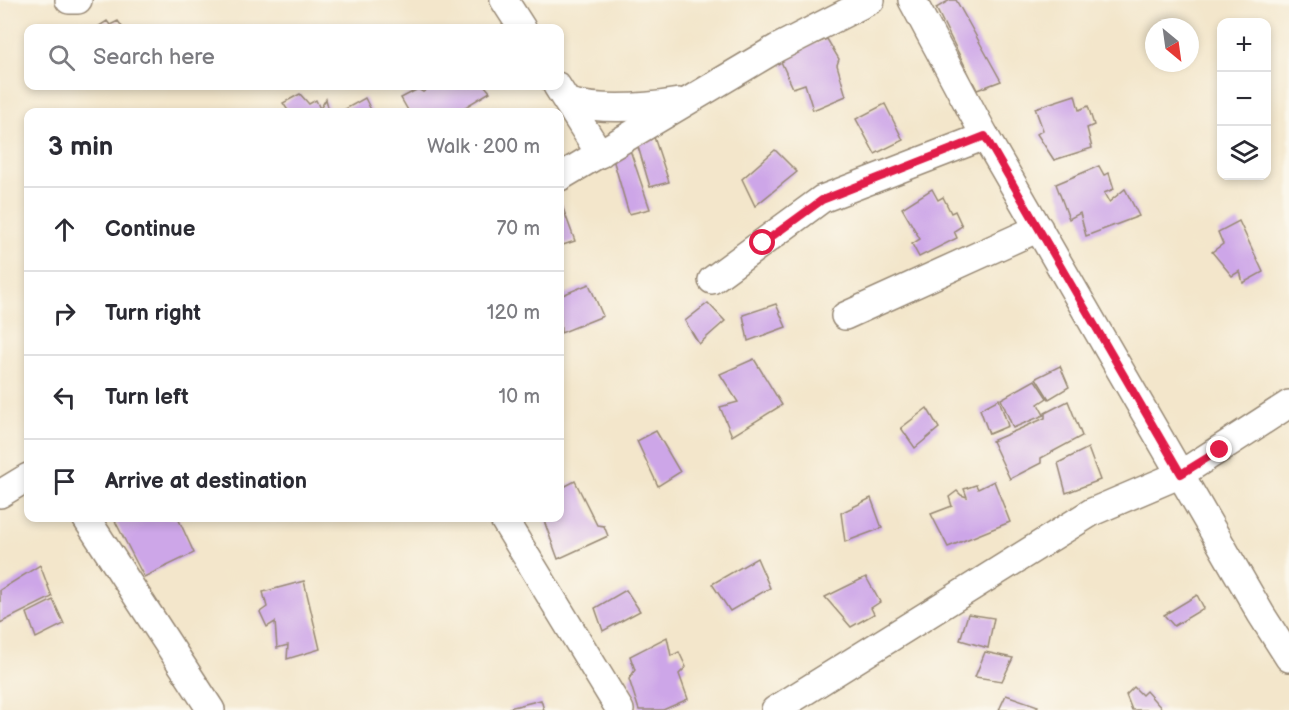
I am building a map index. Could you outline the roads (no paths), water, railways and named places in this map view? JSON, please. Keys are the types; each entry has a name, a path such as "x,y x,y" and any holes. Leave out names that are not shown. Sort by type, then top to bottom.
{"street":[{"path":"69,0 78,0"},
{"path":"504,0 519,24"},
{"path":"564,175 777,48 871,0"},
{"path":"912,0 985,136 1261,614 1289,658"},
{"path":"562,94 584,106 651,106 689,101"},
{"path":"562,94 600,154"},
{"path":"712,280 822,200 985,136"},
{"path":"845,316 1039,228"},
{"path":"775,710 1092,512 1181,474 1289,404"},
{"path":"0,494 24,479"},
{"path":"89,522 211,710"},
{"path":"505,522 620,710"}]}
